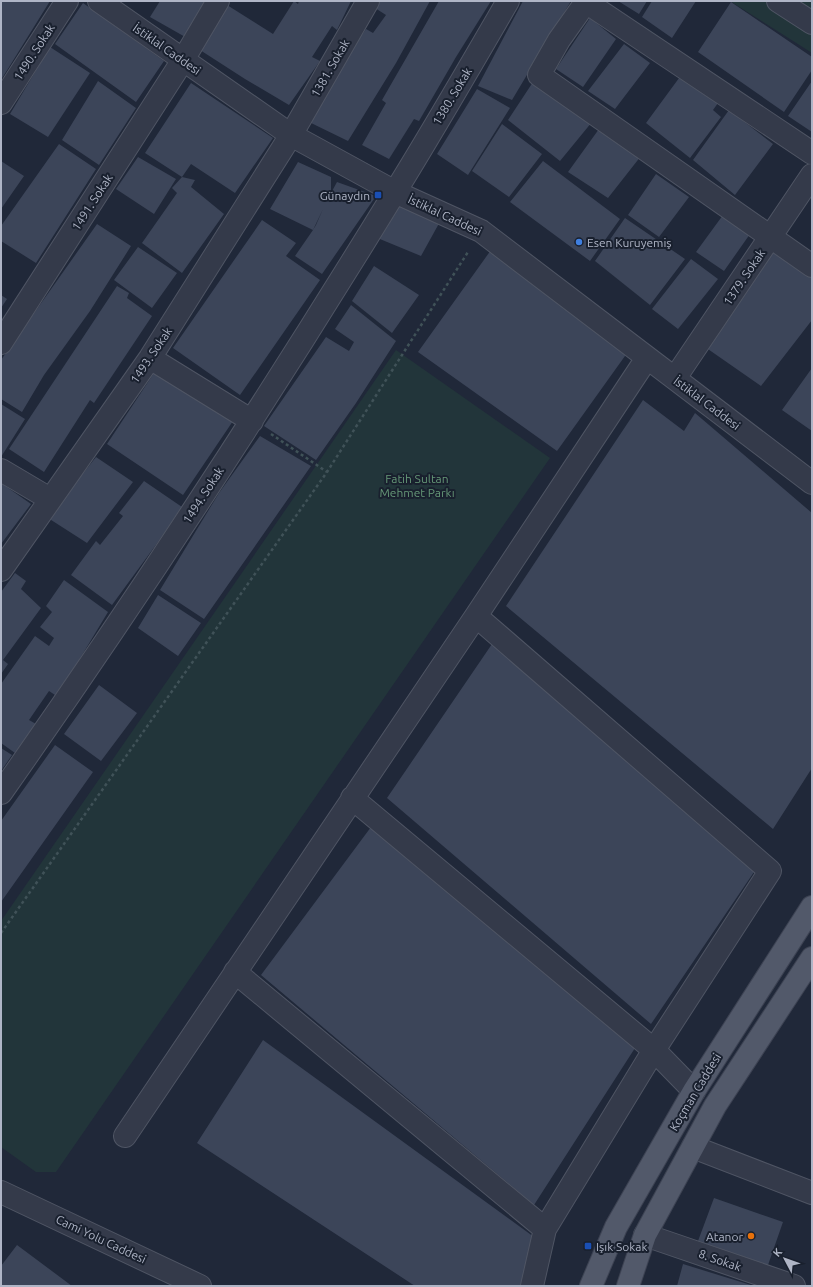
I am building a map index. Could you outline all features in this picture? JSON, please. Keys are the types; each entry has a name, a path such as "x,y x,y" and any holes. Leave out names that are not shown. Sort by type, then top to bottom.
{"main road":[{"name":"Koçman Caddesi","path":"592,1286 616,1227 694,1091 812,907"},
{"name":"Koçman Caddesi","path":"628,1286 645,1235 715,1106 812,958"}],"street":[{"name":"1490. Sokak","path":"1,103 67,1"},
{"name":"İstiklal Caddesi","path":"98,1 291,134 395,192 481,231 812,483"},
{"name":"1491. Sokak","path":"1,343 183,60 218,1"},
{"name":"1381. Sokak","path":"291,134 368,1"},
{"name":"1380. Sokak","path":"395,192 508,1"},
{"path":"812,153 586,1 559,40 539,76 812,266"},
{"path":"778,1 812,23"},
{"name":"1493. Sokak","path":"1,570 150,358 291,134"},
{"name":"1379. Sokak","path":"675,378 812,175"},
{"name":"1494. Sokak","path":"1,793 126,612 252,421 395,192"},
{"path":"150,358 252,421"},
{"path":"125,1136 476,616 647,358"},
{"path":"1,470 50,499"},
{"path":"476,616 770,872 654,1050 545,1229 532,1286"},
{"path":"352,798 654,1050 694,1091"},
{"path":"235,972 545,1229"},
{"path":"693,1147 812,1193"},
{"name":"Cami Yolu Caddesi","path":"1,1192 200,1286"},
{"name":"8. Sokak","path":"645,1235 794,1286"}],"path":[{"path":"1,933 327,472 481,231"},
{"path":"252,421 327,472"}],"green space":[{"path":"730,1 812,1 812,53"},
{"name":"Fatih Sultan Mehmet Parkı","path":"396,350 550,458 56,1172 36,1172 1,1147 1,921"}],"building":[{"path":"1,1 50,1 1,80"},
{"path":"160,1 209,1 187,38 150,17"},
{"path":"294,1 298,4 299,1 351,1 337,30 332,26 312,57 320,61 289,105 200,50 227,5 273,34"},
{"path":"379,1 430,1 396,63 348,141 309,122 366,29 373,33 386,15 375,8"},
{"path":"439,1 491,1 456,57 419,121 414,119 389,159 362,145 386,103 382,100"},
{"path":"523,1 571,1 512,100 478,86"},
{"path":"618,1 647,1 639,14"},
{"path":"652,1 696,1 672,38 642,17"},
{"path":"731,2 812,57 812,70 784,112 698,52"},
{"path":"83,3 164,61 136,102 55,44"},
{"path":"590,18 616,39 583,87 556,69"},
{"path":"624,44 650,63 615,109 588,91"},
{"path":"50,47 90,73 48,137 10,114"},
{"path":"682,74 718,103 713,110 721,117 690,158 646,123"},
{"path":"98,81 136,108 99,165 62,140"},
{"path":"812,81 812,132 788,116"},
{"path":"533,82 592,122 560,161 508,120"},
{"path":"191,83 273,138 235,193 191,164 182,177 145,153"},
{"path":"477,89 510,108 468,175 437,154"},
{"path":"729,110 773,144 735,195 693,160"},
{"path":"502,124 542,154 509,197 472,171"},
{"path":"599,129 641,156 608,198 568,172"},
{"path":"59,144 96,169 36,263 1,241 1,226"},
{"path":"138,157 176,179 154,214 116,189"},
{"path":"1,161 24,176 1,209"},
{"path":"543,161 620,219 590,261 510,202"},
{"path":"298,162 331,177 331,193 337,182 376,196 322,274 295,256 313,230 270,209"},
{"path":"656,174 689,197 659,237 628,215"},
{"path":"182,177 195,180 191,187 224,214 182,273 142,243 177,193 172,188"},
{"path":"396,204 442,218 421,256 375,237"},
{"path":"723,215 750,234 724,271 696,252"},
{"path":"625,218 685,259 650,305 595,261"},
{"path":"262,220 296,243 286,256 320,280 240,395 173,348"},
{"path":"97,224 131,246 90,311 44,375 22,412 1,399 1,360"},
{"path":"138,247 177,273 152,308 114,280"},
{"path":"777,247 812,272 812,320 761,386 705,347"},
{"path":"491,250 630,349 557,451 418,352"},
{"path":"691,259 718,279 678,329 652,309"},
{"path":"374,266 419,295 392,333 352,301"},
{"path":"117,286 129,293 127,298 152,316 94,403 90,400 44,472 9,449"},
{"path":"1,295 7,299 1,308"},
{"path":"351,305 396,341 356,403 316,460 264,426 326,337 349,351 354,342 335,329"},
{"path":"812,368 812,431 782,410"},
{"path":"156,370 233,421 183,495 107,444"},
{"path":"643,400 684,431 695,413 812,513 812,768 773,829 506,606"},
{"path":"1,404 25,419 1,457"},
{"path":"260,436 311,466 204,619 160,590 219,493"},
{"path":"96,457 133,482 87,543 48,518"},
{"path":"144,481 182,507 112,605 71,575 96,541 100,545 123,516 119,513"},
{"path":"1,483 31,504 1,544"},
{"path":"15,573 26,581 21,589 41,608 3,660 8,664 1,674 1,592"},
{"path":"64,580 108,612 76,665 55,695 49,691 29,720 36,724 15,753 1,743 1,684 35,636 49,646 54,638 40,627 52,612 46,606"},
{"path":"158,595 201,623 178,656 138,628"},
{"path":"492,644 754,872 651,1024 387,798"},
{"path":"99,685 137,713 101,761 64,734"},
{"path":"55,745 93,772 1,902 1,821"},
{"path":"1,748 12,755 1,771"},
{"path":"371,827 635,1048 534,1205 261,975"},
{"path":"263,1040 534,1237 520,1286 415,1286 197,1143"},
{"path":"714,1198 783,1222 768,1265 698,1241"},
{"path":"17,1245 72,1286 1,1286 1,1266"},
{"path":"683,1264 754,1286 677,1286"}],"place":[{"name":"Günaydın","path":"378,195"},
{"name":"Esen Kuruyemiş","path":"579,242"},
{"name":"Atanor","path":"751,1236"},
{"name":"Işık Sokak","path":"588,1246"}]}
